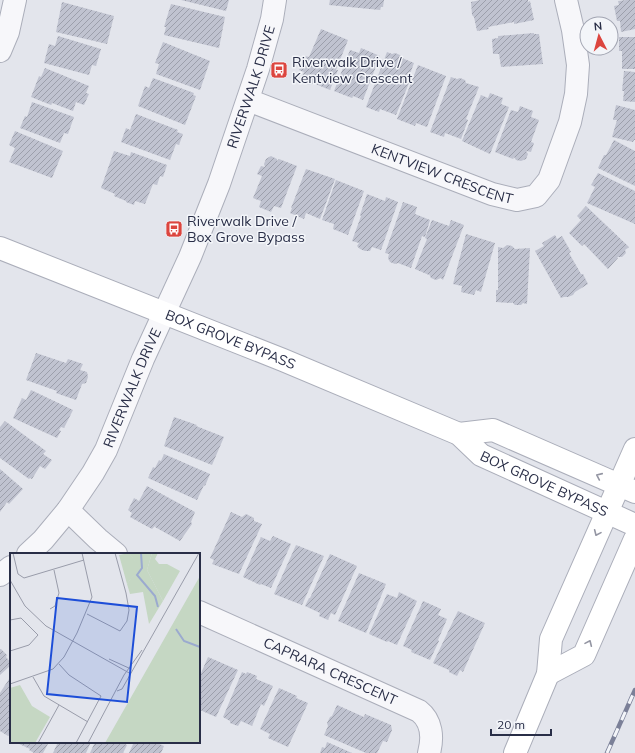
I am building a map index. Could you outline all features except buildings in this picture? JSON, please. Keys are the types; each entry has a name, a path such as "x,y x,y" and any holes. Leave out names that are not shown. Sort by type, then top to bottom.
{"main road":[{"name":"BOX GROVE BYPASS","path":"0,248 291,363 459,434 482,455 635,525"},
{"name":"BOX GROVE BYPASS","path":"459,434 493,430 627,488"},
{"path":"515,753 548,674 551,639 606,512 627,488 635,449"},
{"path":"548,674 584,655 635,539"}],"street":[{"path":"0,51 8,32 15,0"},
{"name":"RIVERWALK DRIVE","path":"29,553 43,540 68,510 93,473 106,450 143,360 190,257 231,151 271,25 276,0"},
{"name":"KENTVIEW CRESCENT","path":"248,100 492,194 517,200 536,196 549,180 570,122 576,94 578,65 573,30 566,0"},
{"path":"68,510 115,553"},
{"path":"0,575 10,568"},
{"name":"CAPRARA CRESCENT","path":"200,612 419,711 425,716 430,729 432,742 429,753"}],"railway":[{"path":"607,753 635,690"}],"place":[{"name":"Riverwalk Drive / Kentview Crescent","path":"279,70"},
{"name":"Riverwalk Drive / Box Grove Bypass","path":"174,229"}]}
